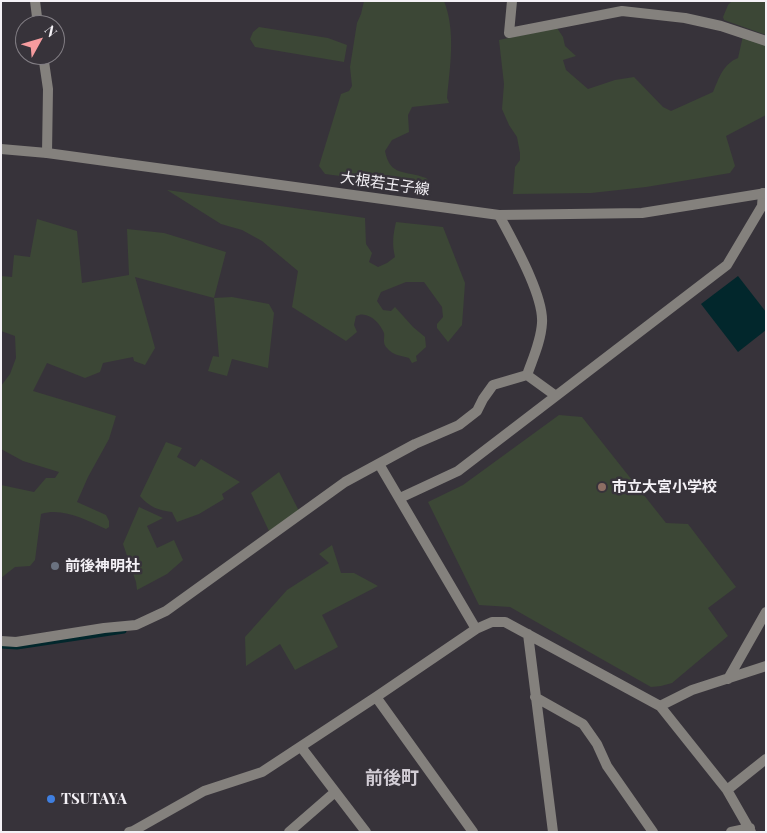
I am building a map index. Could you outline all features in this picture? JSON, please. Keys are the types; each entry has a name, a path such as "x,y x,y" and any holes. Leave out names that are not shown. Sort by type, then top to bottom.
{"street":[{"path":"35,1 37,15"},
{"path":"512,1 509,32 622,11 685,18 721,26 766,41"},
{"path":"44,65 48,89 48,153"},
{"name":"大根若王子線","path":"1,149 48,153 499,215 642,212 764,193"},
{"path":"400,498 458,471 727,265 762,206 764,193"},
{"path":"499,215 536,292 543,320 540,340 527,375"},
{"path":"527,375 556,396"},
{"path":"1,641 16,642 104,628 136,625 166,612 346,482 415,444 459,425 477,411 483,399 494,385 527,375"},
{"path":"379,464 476,629"},
{"path":"728,678 766,612"},
{"path":"129,832 204,791 262,772 376,698 476,629 492,622 505,622 660,706 727,790 751,830 731,832"},
{"path":"528,634 553,832"},
{"path":"660,706 692,690 766,666"},
{"path":"535,697 583,724 597,744 607,766 652,832"},
{"path":"376,698 473,832"},
{"path":"301,747 366,832"},
{"path":"727,790 766,759"},
{"path":"289,832 335,792"}],"green space":[{"path":"364,1 444,1 448,13 451,37 451,62 447,98 449,103 412,107 408,115 409,132 392,140 385,151 387,159 395,169 426,178 429,186 325,174 319,166 341,94 349,91 352,86 350,67 357,23"},
{"path":"732,1 766,1 766,35 724,20 723,17 728,5"},
{"path":"259,27 328,38 347,45 344,62 255,47 250,39 253,32"},
{"path":"557,28 563,37 565,46 576,56 563,60 566,70 588,89 615,80 634,77 663,107 671,111 713,92 725,68 738,58 743,36 766,44 766,115 726,136 735,166 730,173 646,187 591,193 513,194 515,167 520,160 520,153 517,137 502,109 504,84 499,40"},
{"path":"167,190 365,218 366,244 372,253 369,262 378,267 395,257 393,239 396,222 443,227 465,283 462,325 448,342 437,328 437,324 443,317 442,307 424,282 406,282 381,292 377,301 383,310 391,311 395,307 425,337 426,347 416,356 417,361 412,363 409,358 397,355 389,350 385,346 384,333 373,318 369,316 356,316 354,325 357,332 346,341 292,307 298,271 262,241 242,230 221,224"},
{"path":"37,219 77,231 82,283 129,275 127,229 164,233 226,252 214,298 135,277 155,348 145,365 134,361 133,357 103,363 100,372 85,378 47,363 33,391 116,416 109,439 88,477 77,502 106,515 109,527 106,529 66,513 49,512 41,514 35,560 30,566 15,567 1,578 1,485 34,492 46,478 55,478 59,472 23,461 1,449 1,386 10,374 16,358 15,336 1,331 1,276 12,277 14,255 30,257"},
{"path":"232,297 269,304 274,313 268,368 232,359 227,376 208,371 213,356 219,357 214,298"},
{"path":"559,415 582,417 666,523 688,524 736,587 708,608 728,636 672,683 651,687 510,607 479,605 428,502 463,485"},
{"path":"166,442 182,448 177,457 195,467 201,459 240,482 222,494 224,499 199,514 177,522 172,512 154,507 140,496"},
{"path":"279,472 299,511 269,531 251,493"},
{"path":"139,507 163,518 147,526 157,548 174,540 183,560 167,574 137,590 123,544"},
{"path":"332,545 341,573 354,573 378,586 322,615 338,647 295,670 280,644 246,666 245,637 287,590 329,563 319,554"}],"water":[{"path":"738,276 766,312 766,330 738,352 701,304"}],"waterway":[{"path":"1,646 17,647 124,631"}],"place":[{"name":"市立大宮小学校","path":"602,487"},
{"name":"前後神明社","path":"55,566"},
{"name":"TSUTAYA","path":"51,799"}],"district":[{"name":"前後町","path":"392,778"}]}
